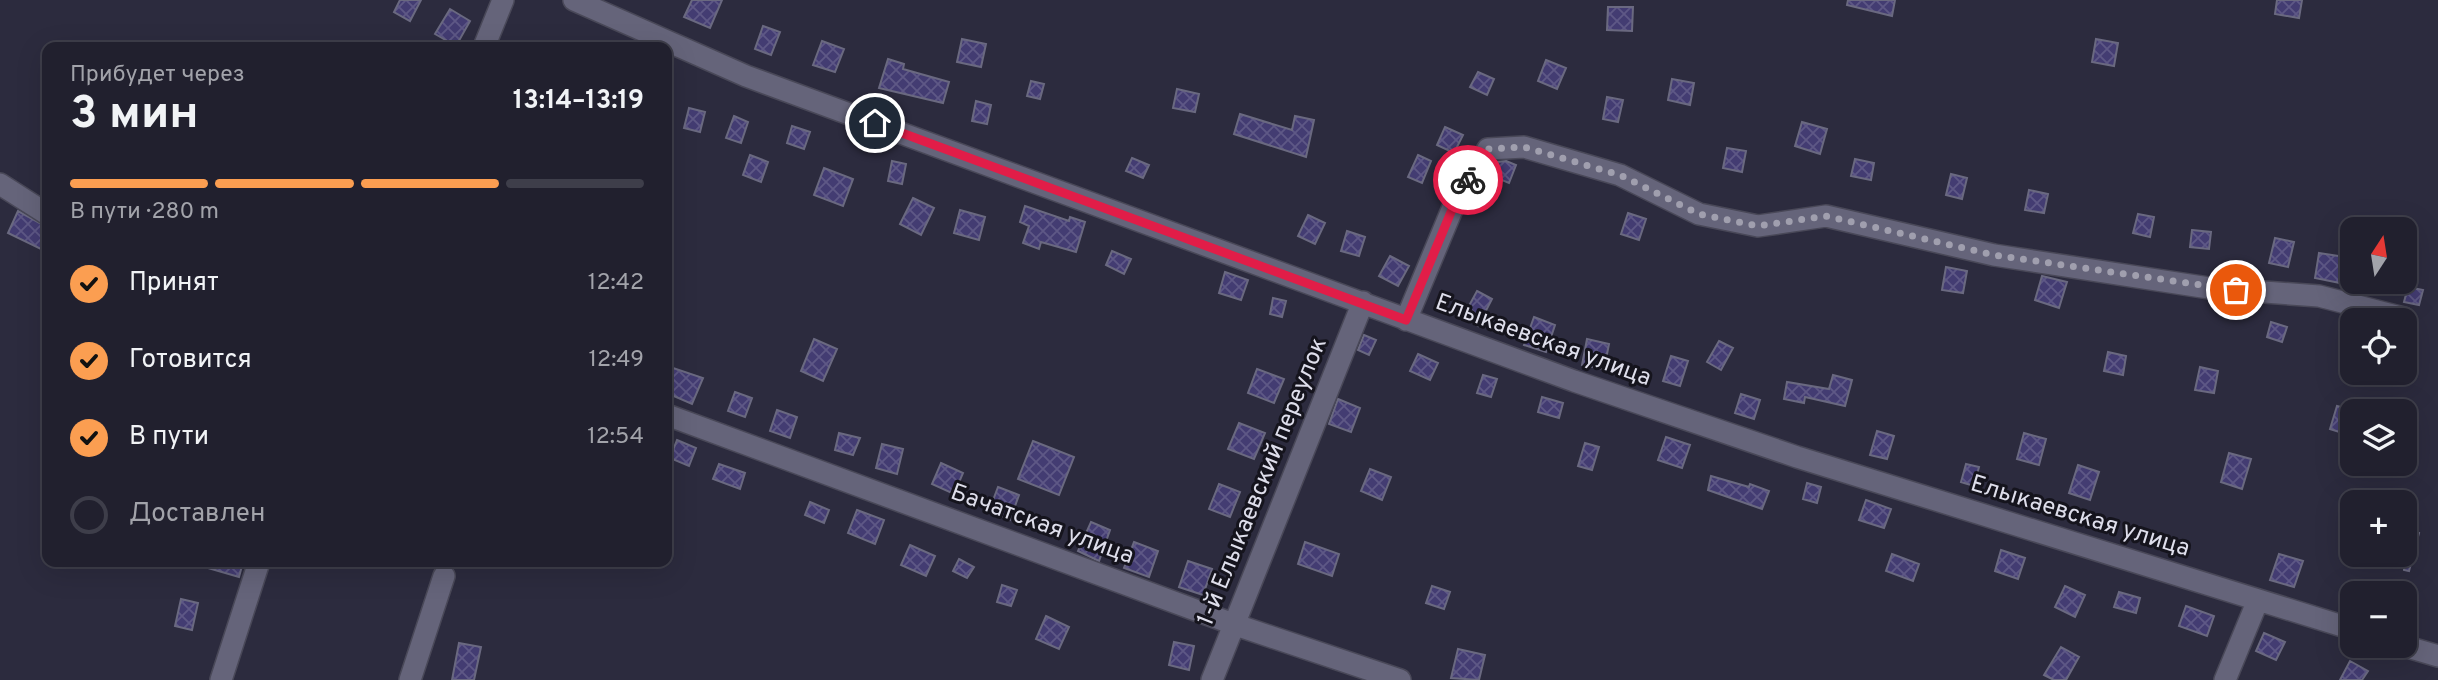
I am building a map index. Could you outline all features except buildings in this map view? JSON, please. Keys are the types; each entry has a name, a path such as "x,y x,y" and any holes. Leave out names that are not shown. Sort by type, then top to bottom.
{"street":[{"path":"486,42 503,0"},
{"name":"Елыкаевская улица","path":"574,0 669,42"},
{"name":"Елыкаевская улица","path":"672,43 746,76 1406,320 1797,457 2340,625"},
{"path":"1406,320 1456,200 1488,149 1524,147 1620,175 1699,214 1758,226 1826,216 1994,255 2209,288 2319,296 2365,308"},
{"path":"0,184 42,211"},
{"name":"1-й Елыкаевский переулок","path":"1212,680 1363,302"},
{"name":"Бачатская улица","path":"672,417 1236,625 1401,680"},
{"path":"221,680 257,567"},
{"path":"410,680 444,576"},
{"path":"2225,680 2258,600"},
{"path":"2417,650 2438,656"}],"way so far":[{"path":"1468,180 1488,149 1524,147 1620,175 1699,214 1758,226 1826,216 1994,255 2236,290"}],"route":[{"path":"875,123 1406,320 1456,200 1468,180"}]}
